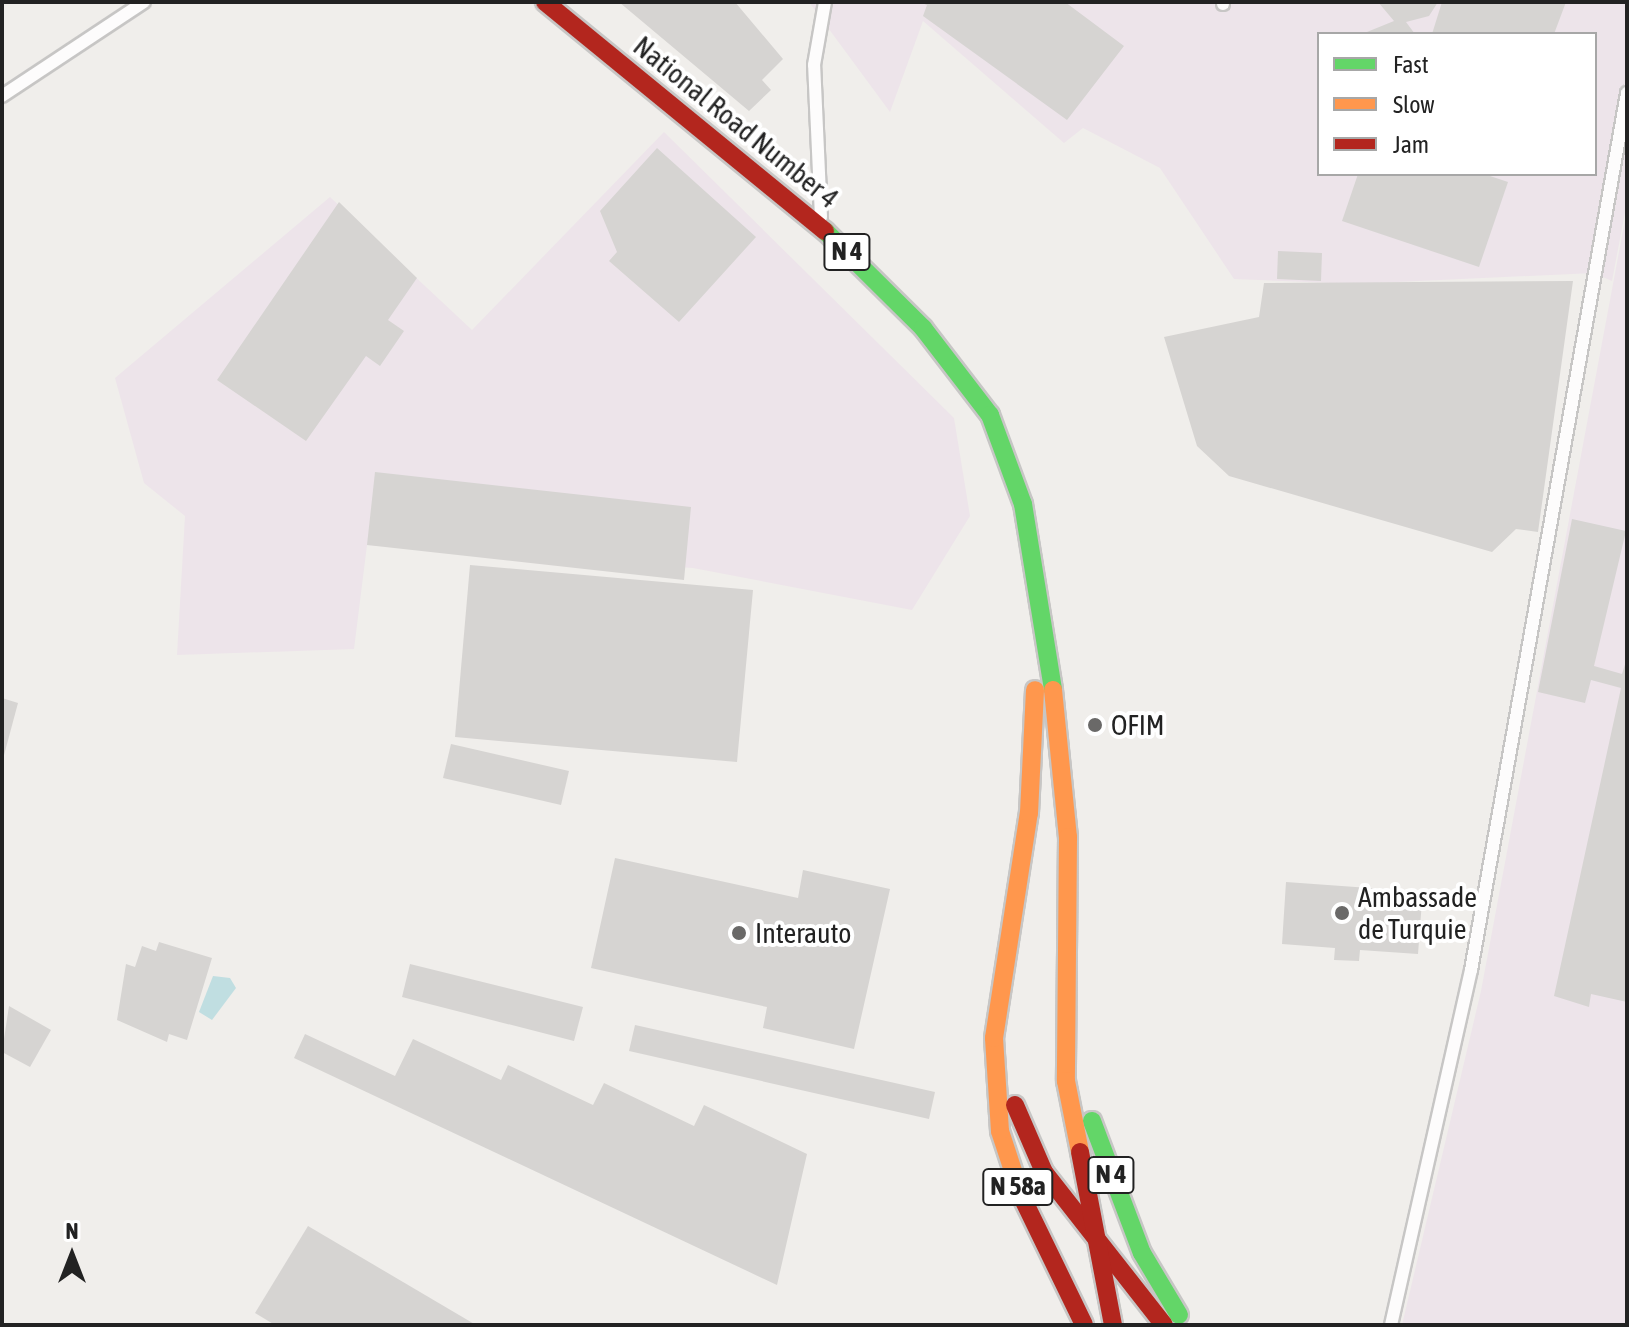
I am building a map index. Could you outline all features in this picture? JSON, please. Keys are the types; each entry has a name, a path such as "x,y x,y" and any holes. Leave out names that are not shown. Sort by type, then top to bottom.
{"main road":[{"name":"National Road Number 4","path":"545,2 822,228 923,328 990,415 1023,504 1035,583"},
{"name":"N 4","path":"1035,583 1068,837 1066,1013 1095,1135 1142,1253 1185,1325"},
{"name":"N 4","path":"1035,583 1029,813 994,1038 1044,1172 1094,1242 1164,1325"},
{"path":"1066,1013 1066,1081 1094,1242 1113,1325"},
{"name":"N 58a","path":"994,1038 1005,1146 1029,1220 1084,1325"}],"lane":[{"path":"2,96 144,2"},
{"path":"822,228 814,65 825,2"},
{"path":"1391,1325 1471,970 1627,93"}],"shaded area":[{"path":"809,2 1627,2 1627,202 1612,281 1594,273 1354,284 1234,279 1160,168 1083,128 1064,143 923,21 890,112"},
{"path":"664,132 954,418 970,516 912,610 693,568 367,545 354,649 177,655 185,516 144,483 115,378 330,197 472,330"},
{"path":"1627,209 1627,1325 1402,1325 1481,991"}],"water":[{"path":"213,976 230,978 236,988 212,1020 199,1012"}],"building":[{"path":"619,2 735,2 783,59 762,80 771,90 749,111"},
{"path":"919,2 1065,2 1124,46 1067,120 923,16 927,5"},
{"path":"1378,2 1438,2 1429,16 1406,22 1414,32 1367,32 1394,21"},
{"path":"1442,2 1566,2 1555,32 1433,32"},
{"path":"657,148 756,237 679,322 609,261 617,252 600,211"},
{"path":"1357,176 1490,176 1508,182 1479,267 1342,221"},
{"path":"339,202 417,278 388,320 404,331 380,366 366,356 306,441 217,380"},
{"path":"1278,251 1322,253 1321,281 1277,279"},
{"path":"1573,281 1538,532 1516,529 1492,552 1229,476 1197,446 1164,337 1259,317 1264,283"},
{"path":"375,472 691,507 684,580 367,545"},
{"path":"1572,519 1626,531 1594,666 1622,674 1627,658 1627,1002 1591,994 1589,1007 1554,996 1621,688 1591,680 1585,703 1538,692"},
{"path":"470,565 753,590 737,762 455,737"},
{"path":"2,698 18,703 3,759 2,759"},
{"path":"451,744 569,771 561,805 443,778"},
{"name":"Interauto","path":"615,858 798,898 803,870 890,889 854,1049 763,1028 767,1007 591,968"},
{"path":"1286,882 1411,891 1411,900 1422,901 1418,954 1360,950 1359,961 1334,960 1335,948 1282,944"},
{"path":"159,942 212,958 187,1040 169,1034 167,1042 117,1020 126,964 135,967 142,946 156,951"},
{"path":"410,964 583,1007 574,1041 402,997"},
{"path":"9,1006 51,1030 30,1067 2,1052"},
{"path":"635,1025 935,1092 929,1119 629,1051"},
{"path":"305,1034 395,1076 413,1039 501,1080 508,1065 593,1105 604,1083 694,1126 704,1105 807,1154 777,1285 294,1058"},
{"path":"308,1226 476,1325 275,1325 255,1313"}],"traffic: fast":[{"path":"825,231 923,328 990,415 1023,504 1053,690"},
{"path":"1092,1121 1142,1253 1179,1315"}],"traffic: slow":[{"path":"1021,1195 1000,1131 994,1038 1029,813 1035,690"},
{"path":"1053,690 1068,837 1066,1081 1080,1152"}],"traffic: jam":[{"path":"545,2 825,231"},
{"path":"1015,1105 1044,1172 1164,1325"},
{"path":"1080,1152 1113,1325"},
{"path":"1021,1195 1084,1325"}],"place":[{"name":"OFIM","path":"1095,725"},
{"name":"Ambassade de Turquie","path":"1342,913"},
{"name":"Interauto","path":"739,933"}]}
